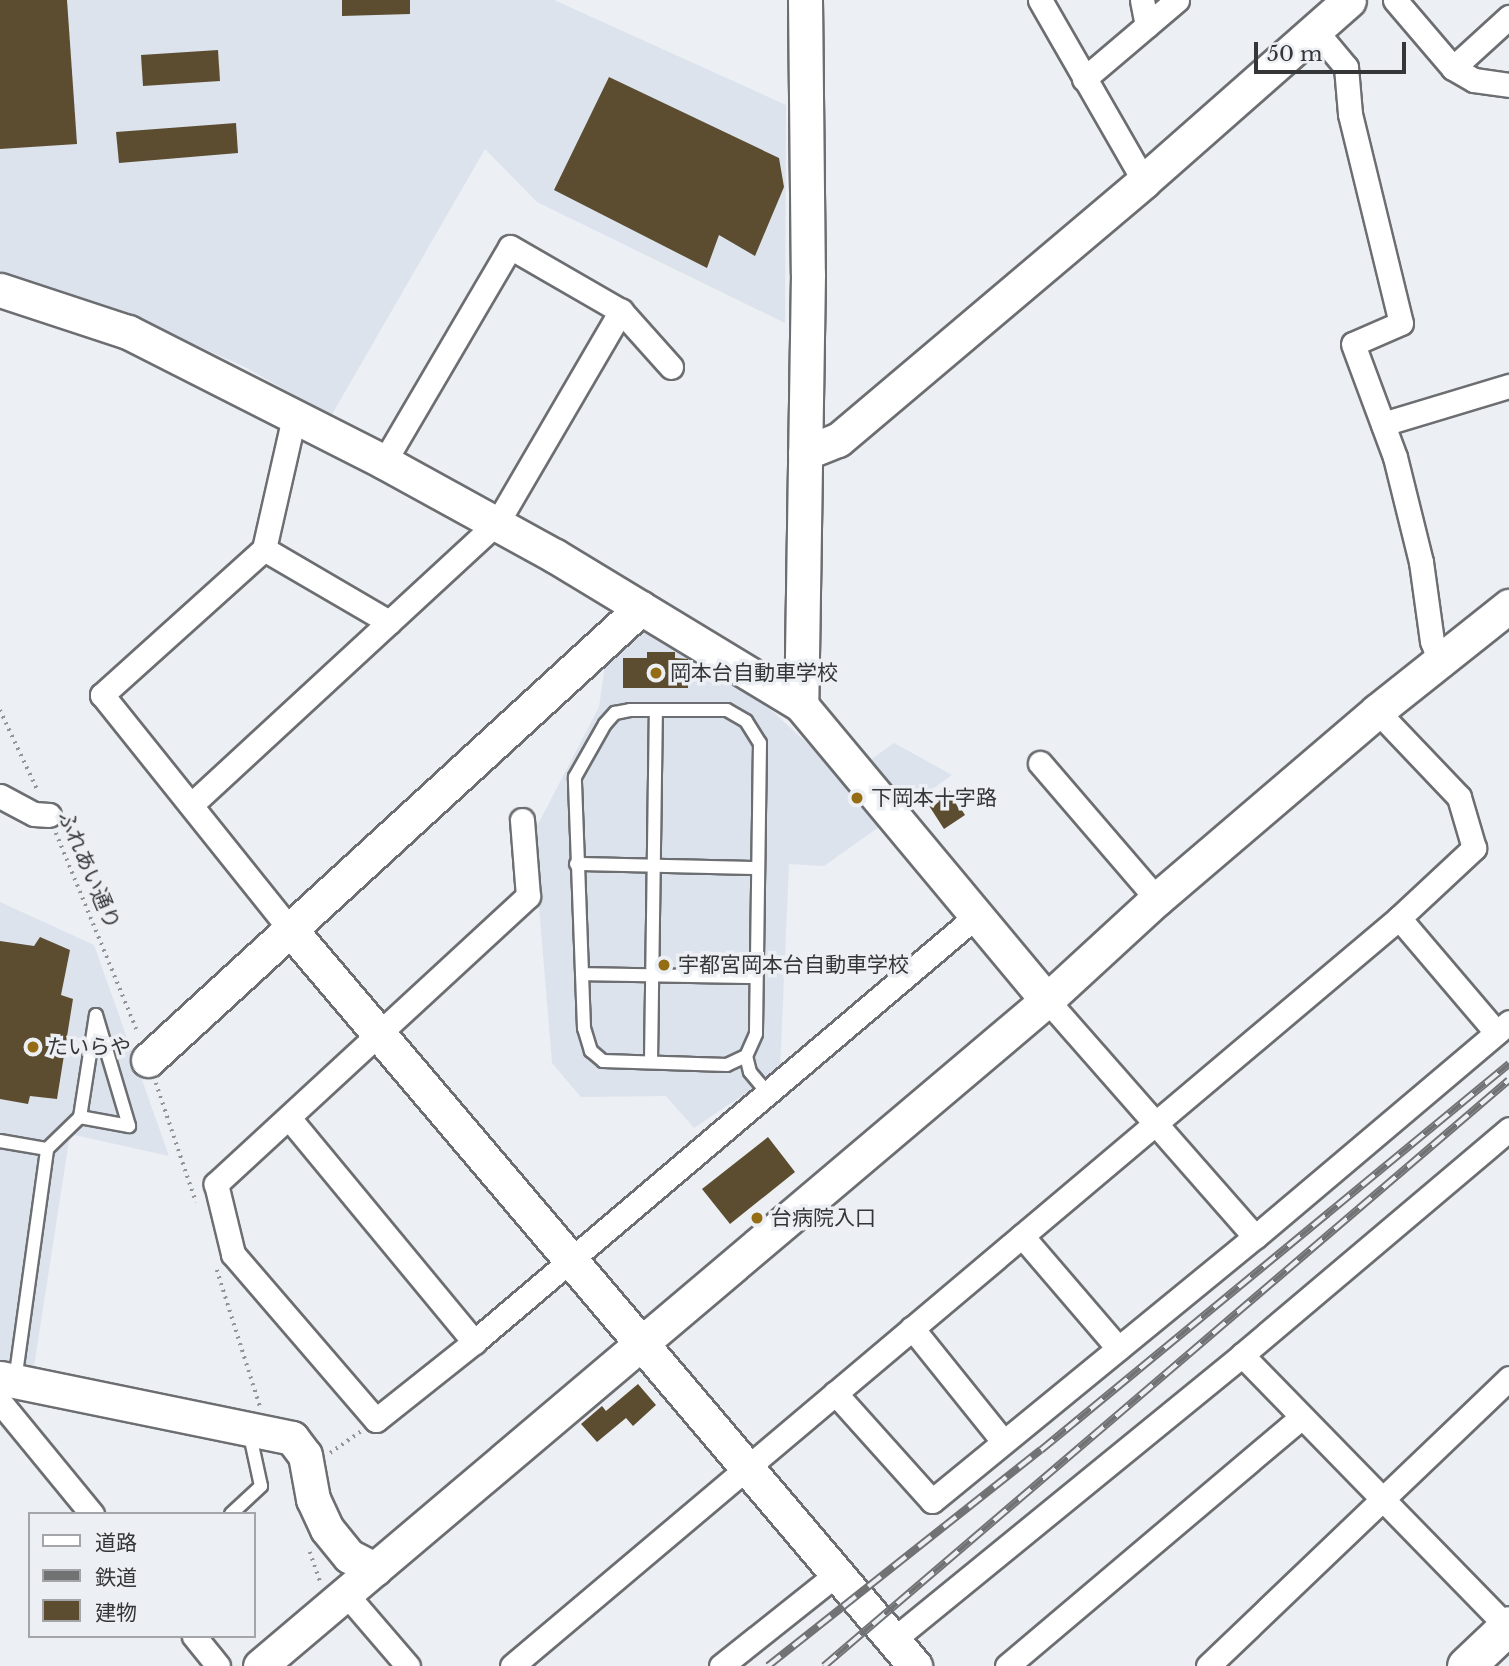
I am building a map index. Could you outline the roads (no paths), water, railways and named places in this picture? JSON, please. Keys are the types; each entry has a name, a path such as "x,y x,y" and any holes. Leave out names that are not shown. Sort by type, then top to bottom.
{"main road":[{"path":"1466,1666 1508,1627"}],"street":[{"path":"801,705 806,453 805,0"},
{"path":"1040,0 1144,181"},
{"path":"1142,0 1147,26"},
{"path":"1084,79 1177,0"},
{"path":"806,453 838,440 1144,181 1349,0"},
{"path":"1395,0 1453,68 1474,80 1509,85"},
{"path":"1453,68 1509,17"},
{"path":"1315,30 1346,66 1350,114 1401,323 1353,344 1383,424 1418,549 1432,641 1441,664"},
{"path":"384,462 510,247 621,311 671,366"},
{"path":"0,290 128,332 384,462 497,523 801,705 975,917 1255,1237"},
{"path":"191,805 497,523 621,311"},
{"path":"1383,424 1509,386"},
{"path":"294,417 264,549 102,695 289,928 744,1467 838,1573 908,1659 1242,1355 1509,1129"},
{"path":"264,549 388,622"},
{"path":"260,1666 1047,1000 1157,898 1377,711 1441,664 1509,606"},
{"path":"145,1052 289,928 641,608"},
{"path":"512,1666 744,1467 1399,918 1474,848 1459,797 1377,711"},
{"path":"1040,763 1157,898"},
{"path":"0,796 34,814 49,814"},
{"path":"522,820 528,896 216,1184 233,1254 376,1420 474,1342 766,1091 975,917"},
{"path":"835,1393 932,1501 1255,1237 1502,1027 1399,918"},
{"path":"289,1118 474,1342"},
{"path":"1022,1236 1118,1348"},
{"path":"912,1328 1003,1441"},
{"path":"1242,1355 1508,1627"},
{"path":"1208,1666 1509,1378"},
{"path":"5,1387 248,1427 292,1438 300,1445 307,1465 313,1499 327,1529 349,1556 375,1569"},
{"path":"5,1387 92,1512"},
{"path":"1007,1666 1302,1417"},
{"path":"721,1666 838,1573"},
{"path":"346,1594 408,1666"},
{"path":"196,1638 218,1666"}],"lane":[{"path":"651,1062 656,710"},
{"path":"746,1056 727,1065 603,1061 592,1051 584,1028 576,864 575,777 615,713 727,710 746,721 760,743 755,1034 746,1056 750,1072 766,1091"},
{"path":"576,864 758,868"},
{"path":"582,974 756,977"},
{"path":"5,1387 47,1149 80,1116 96,1015 129,1126 80,1116"},
{"path":"0,1141 47,1149"},
{"path":"233,1512 261,1486 248,1427"}],"railway":[{"path":"768,1666 1041,1450 1509,1064"},
{"path":"824,1666 1509,1080"}],"place":[{"name":"岡本台自動車学校","path":"656,673"},
{"name":"下岡本十字路","path":"857,798"},
{"name":"宇都宮岡本台自動車学校","path":"664,965"},
{"name":"たいらや","path":"33,1047"},
{"name":"台病院入口","path":"757,1218"}]}
